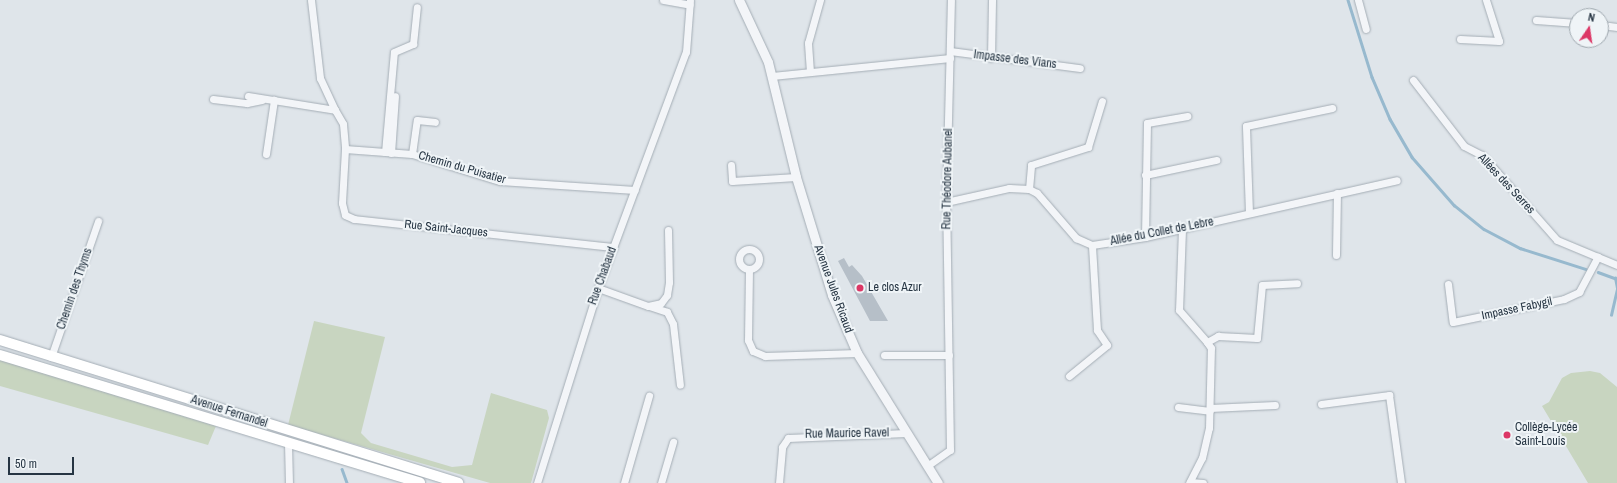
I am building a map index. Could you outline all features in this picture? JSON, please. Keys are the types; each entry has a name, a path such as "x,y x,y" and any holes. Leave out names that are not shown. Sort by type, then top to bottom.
{"main road":[{"name":"Avenue Fernandel","path":"0,340 458,483"},
{"name":"Avenue Fernandel","path":"0,355 420,483"}],"street":[{"path":"311,0 320,78 343,124 345,149"},
{"path":"663,0 690,3"},
{"name":"Avenue Jules Ricaud","path":"739,0 772,76 796,177 832,295 857,353 938,483"},
{"path":"810,72 808,43 820,0"},
{"name":"Rue Théodore Aubanel","path":"927,466 950,450 946,202 951,0"},
{"path":"991,58 992,0"},
{"path":"1358,0 1366,29"},
{"path":"1460,39 1499,41 1486,0"},
{"name":"Rue Chabaud","path":"537,483 598,288 686,52 690,3"},
{"path":"388,152 394,52 413,44 417,7"},
{"path":"1536,20 1569,22"},
{"path":"772,76 950,55"},
{"name":"Impasse des Vians","path":"950,55 1080,68"},
{"name":"Allées des Serres","path":"1413,80 1464,146 1482,155 1557,240 1617,265"},
{"path":"248,96 335,110"},
{"path":"388,152 395,96"},
{"path":"213,99 247,104 266,99"},
{"path":"266,154 274,100"},
{"path":"1029,189 1031,165 1088,147 1102,102"},
{"path":"1249,213 1246,126 1332,108"},
{"path":"1145,237 1147,123 1187,116"},
{"path":"412,154 417,120 436,122"},
{"name":"Chemin du Puisatier","path":"345,149 412,154 500,181 635,190"},
{"name":"Rue Saint-Jacques","path":"345,149 342,203 345,215 354,219 613,248"},
{"path":"1145,174 1216,160"},
{"path":"731,165 732,181 796,177"},
{"name":"Allée du Collet de Lebre","path":"1092,245 1145,237 1397,180"},
{"path":"946,202 1009,188 1029,189 1037,194 1076,238 1092,245 1097,330 1107,345 1069,376"},
{"path":"1336,255 1337,193"},
{"name":"Chemin des Thyms","path":"51,356 98,221"},
{"path":"1182,229 1179,310 1211,348 1210,409 1202,458 1190,483 1203,483"},
{"path":"648,306 661,303 667,295 668,230"},
{"name":"Impasse Fabygil","path":"1448,284 1453,322 1579,292 1598,258"},
{"path":"749,269 748,340 753,351 765,356 857,353"},
{"path":"1207,342 1218,336 1257,338 1262,285 1297,283"},
{"path":"598,288 667,312 673,324 680,385"},
{"path":"884,355 949,355"},
{"path":"624,483 649,396"},
{"path":"1322,404 1389,396 1400,483"},
{"path":"1178,407 1210,409 1275,405"},
{"name":"Rue Maurice Ravel","path":"779,483 782,447 788,438 906,433"},
{"path":"661,483 673,442"},
{"path":"288,443 289,483"}],"green space":[{"path":"314,321 385,337 361,433 371,443 452,467 472,465 491,393 547,410 549,418 531,483 490,483 288,425"},
{"path":"0,360 216,426 208,445 0,386"},
{"path":"1590,371 1600,373 1617,387 1617,483 1588,483 1542,406 1549,402 1562,378 1571,373"}],"building":[{"name":"Le clos Azur","path":"844,258 849,267 852,265 862,276 888,321 870,321 838,261"}],"waterway":[{"path":"1348,0 1372,77 1390,119 1412,157 1454,205 1484,229 1520,248 1586,269"},
{"path":"1598,272 1617,279"},
{"path":"1611,315 1617,288 1615,278"},
{"path":"342,469 347,483"}],"place":[{"name":"Le clos Azur","path":"860,288"},
{"name":"Collège-Lycée Saint-Louis","path":"1507,435"}]}
